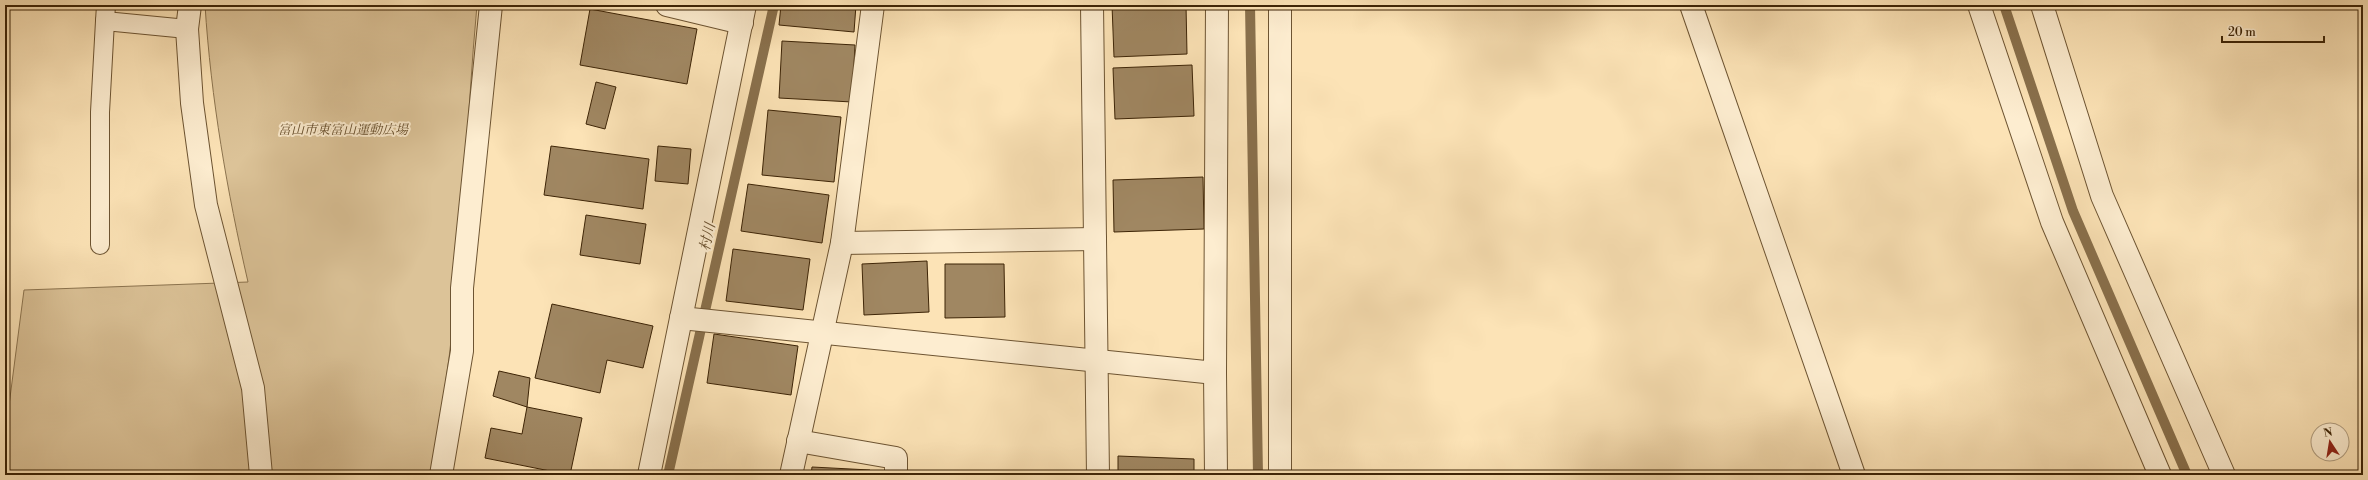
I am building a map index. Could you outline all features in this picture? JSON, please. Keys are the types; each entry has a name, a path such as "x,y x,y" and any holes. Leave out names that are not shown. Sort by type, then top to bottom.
{"street":[{"path":"190,5 187,29 192,103 206,205 253,388 260,475"},
{"path":"441,475 462,351 462,288 491,5"},
{"path":"649,475 743,14 668,5"},
{"path":"791,475 842,243 873,5"},
{"path":"1092,5 1098,475"},
{"path":"1216,475 1215,373 1217,5"},
{"path":"1280,5 1280,475"},
{"path":"1691,5 1854,475"},
{"path":"1979,5 2052,222 2160,475"},
{"path":"2042,5 2102,196 2224,475"},
{"path":"842,243 1095,239"},
{"path":"681,318 1215,373"},
{"path":"798,441 896,458 896,475"}],"lane":[{"path":"100,245 100,112 105,13 187,29"}],"green space":[{"name":"富山市東富山運動広場","path":"205,5 477,5 462,226 454,314 447,373 431,475 5,475 5,436 24,290 248,282 233,214 221,145 211,75"}],"building":[{"path":"781,5 856,5 854,32 779,25"},
{"path":"1112,5 1186,5 1187,54 1114,57"},
{"path":"590,9 697,29 687,84 580,65"},
{"path":"782,41 855,45 852,102 779,98"},
{"path":"1192,65 1194,116 1115,119 1113,68"},
{"path":"596,82 616,87 605,129 586,124"},
{"path":"768,110 841,117 834,182 762,175"},
{"path":"551,146 649,159 643,209 544,195"},
{"path":"658,146 691,149 688,184 655,181"},
{"path":"1203,177 1204,229 1114,232 1113,180"},
{"path":"748,184 829,195 822,243 741,231"},
{"path":"586,215 646,224 640,264 580,255"},
{"path":"733,249 810,259 803,310 726,301"},
{"path":"927,261 929,312 864,315 862,264"},
{"path":"945,264 1004,264 1005,317 945,318"},
{"path":"552,304 653,326 643,368 607,360 600,393 535,378"},
{"path":"714,334 798,346 791,395 707,383"},
{"path":"499,371 530,378 527,407 493,396"},
{"path":"527,407 582,418 570,475 485,458 491,428 522,434"},
{"path":"1118,456 1194,459 1194,475 1118,475"},
{"path":"812,467 870,470 869,475 811,475"}],"waterway":[{"name":"村川","path":"668,475 774,5"},
{"path":"1250,5 1258,475"},
{"path":"2004,5 2073,211 2187,475"}]}
